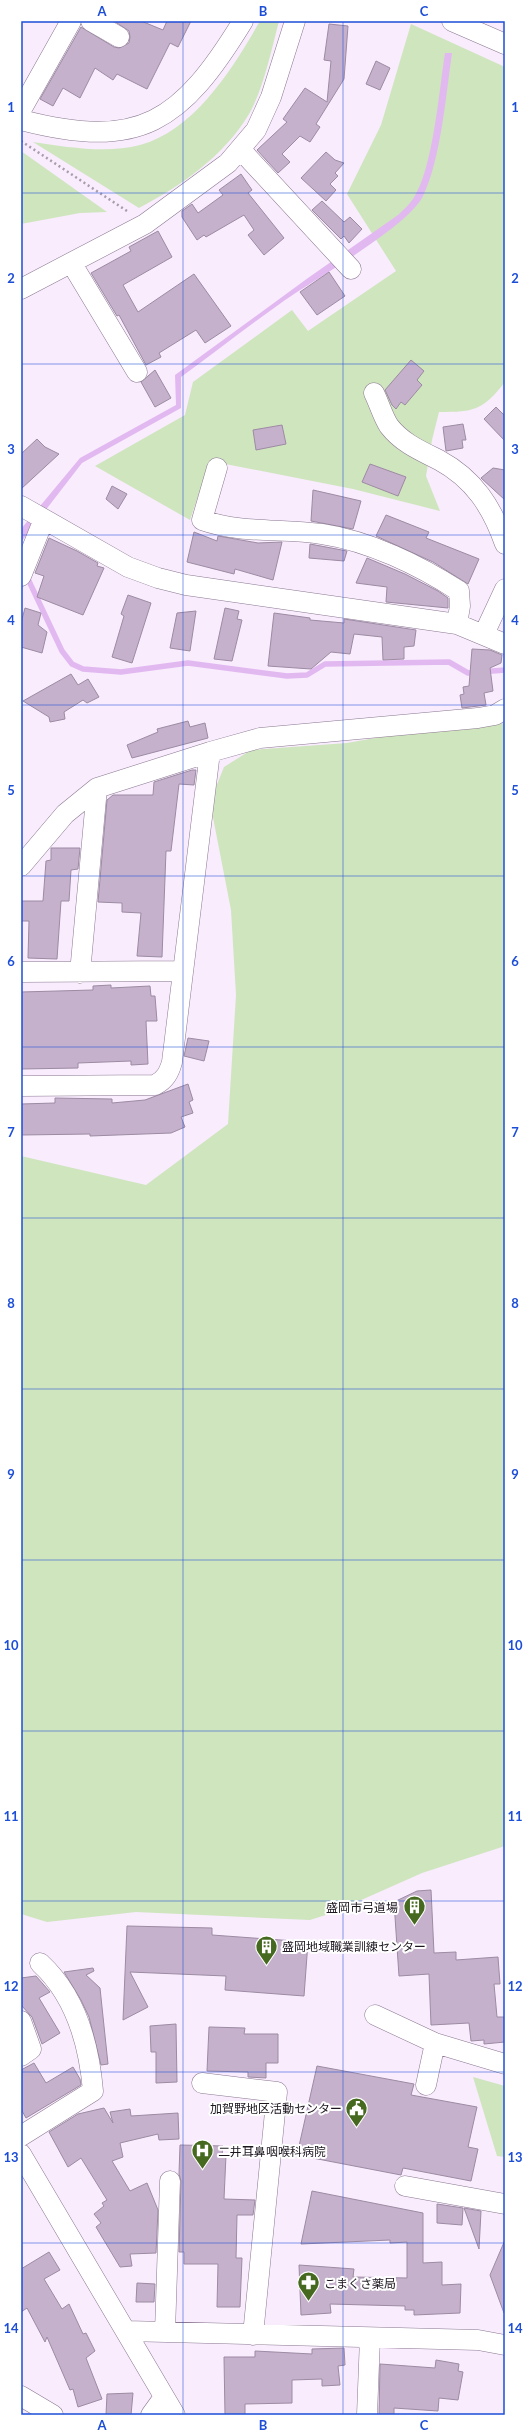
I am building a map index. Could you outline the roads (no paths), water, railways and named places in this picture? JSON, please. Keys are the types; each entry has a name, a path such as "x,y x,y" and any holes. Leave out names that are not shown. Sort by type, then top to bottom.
{"street":[{"path":"21,110 71,21"},
{"path":"91,21 119,36"},
{"path":"21,120 51,128 105,132 130,129 152,122 191,94 243,21"},
{"path":"21,290 146,224 228,163 256,130 271,97 295,21"},
{"path":"452,21 505,44"},
{"path":"240,149 351,269"},
{"path":"72,264 136,372"},
{"path":"374,393 389,426 418,451 439,460 462,475 479,492 496,518 505,544"},
{"path":"217,468 202,520 223,528 322,534 352,540 370,547 438,577 459,590 460,606 456,624"},
{"path":"21,506 128,567 158,578 186,585 456,624 484,634 505,644"},
{"path":"21,576 44,519"},
{"path":"484,634 505,589"},
{"path":"21,866 65,814 97,788 210,752 260,738 478,718 495,714 505,709"},
{"path":"21,1086 155,1085 162,1082 169,1073 172,1062 210,752"},
{"path":"80,973 97,788"},
{"path":"21,972 80,973 182,971"},
{"path":"21,2136 93,2091 91,2064 80,2023 48,1971 40,1963"},
{"path":"375,2015 435,2043 505,2064"},
{"path":"21,2022 32,2049 21,2056"},
{"path":"426,2084 435,2043"},
{"path":"202,2083 277,2092 253,2335"},
{"path":"21,2154 175,2415"},
{"path":"166,2332 170,2181"},
{"path":"405,2186 505,2204"},
{"path":"126,2331 478,2340 505,2345"},
{"path":"367,2415 370,2338"},
{"path":"21,2396 53,2415"},
{"path":"151,2415 164,2397"}],"waterway":[{"path":"28,579 62,651 72,664 83,669 121,672 188,663 287,676 307,675 325,664 449,662 468,673 505,670"}],"place":[{"name":"盛岡市弓道場","path":"414,1926"},
{"name":"盛岡地域職業訓練センター","path":"267,1966"},
{"name":"加賀野地区活動センター","path":"357,2128"},
{"name":"二井耳鼻咽喉科病院","path":"202,2170"},
{"name":"こまくさ薬局","path":"309,2302"}]}
